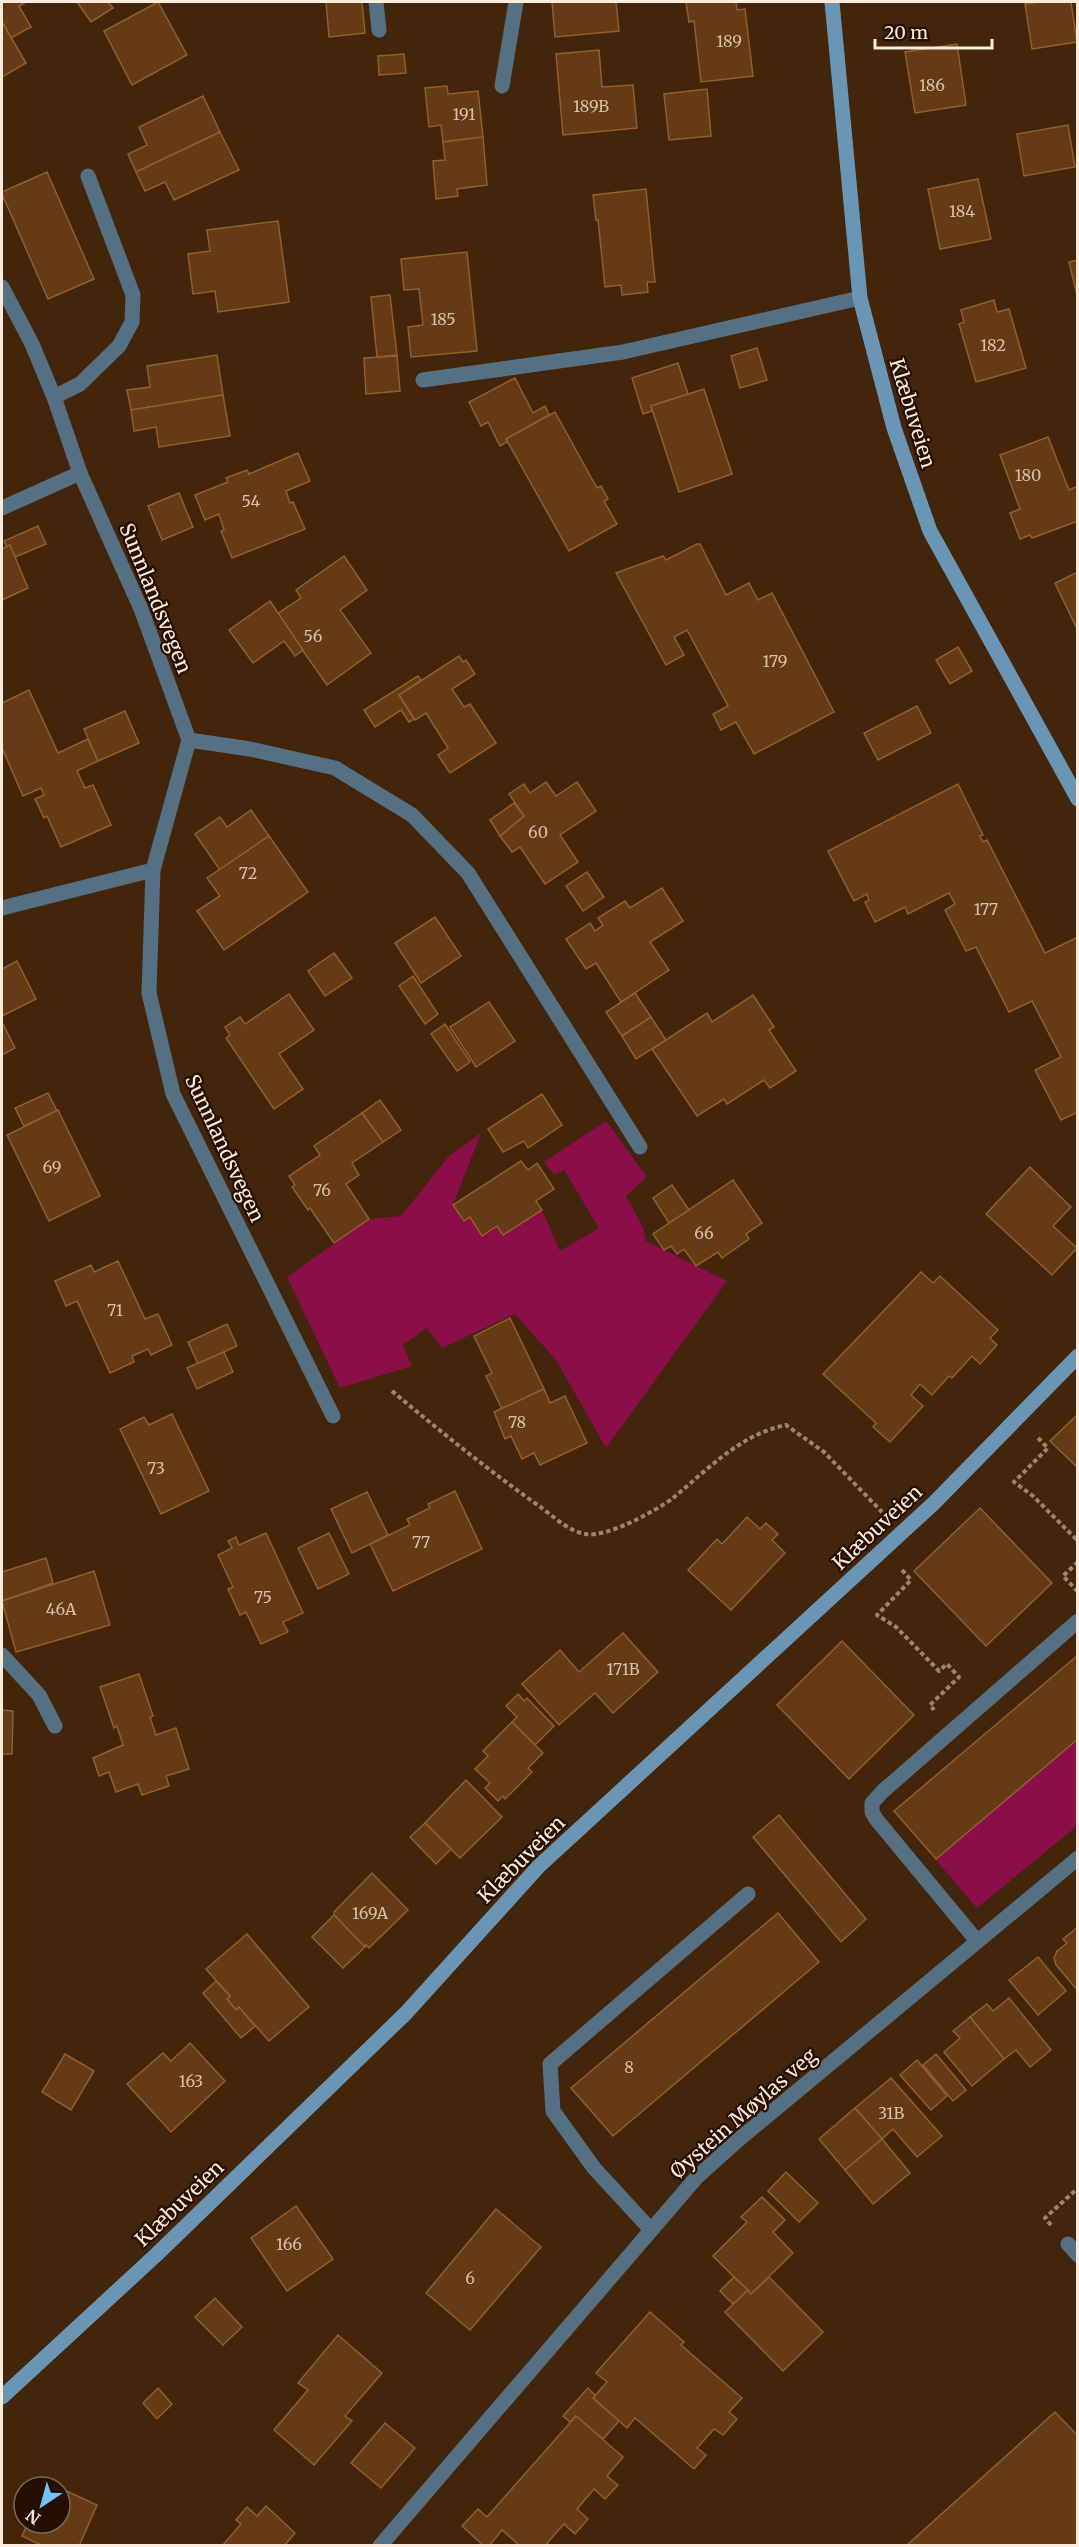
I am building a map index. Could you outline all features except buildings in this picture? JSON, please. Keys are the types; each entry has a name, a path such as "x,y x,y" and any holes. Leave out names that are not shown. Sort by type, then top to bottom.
{"street":[{"path":"376,2 379,30"},
{"path":"502,86 516,2"},
{"name":"Klæbuveien","path":"832,2 860,298 894,428 930,531 1077,799"},
{"path":"54,397 80,384 119,346 132,322 133,295 88,176"},
{"name":"Sunnlandsvegen","path":"2,287 32,344 54,397 80,473 141,609 189,740 153,870 149,993 173,1094 333,1416"},
{"path":"423,380 624,352 860,298"},
{"path":"2,508 80,473"},
{"path":"189,740 250,749 335,768 412,815 468,873 640,1147"},
{"path":"2,908 153,870"},
{"name":"Klæbuveien","path":"2,2397 156,2255 406,2013 539,1866 934,1503 1077,1356"},
{"path":"977,1941 876,1819 872,1812 872,1803 1077,1621"},
{"path":"2,1655 39,1695 55,1726"},
{"name":"Øystein Møylas veg","path":"381,2546 696,2178 737,2141 1077,1858"},
{"path":"651,2230 594,2168 553,2111 550,2064 748,1894"}],"path":[{"path":"392,1391 470,1457 567,1526 586,1534 604,1532 660,1508 747,1438 767,1429 786,1425 824,1452 902,1533"},
{"path":"1037,1437 1048,1448 1014,1482 1033,1496 1077,1538"},
{"path":"1077,1562 1064,1576 1077,1592"},
{"path":"902,1569 911,1580 877,1614 896,1627 939,1671 947,1664 959,1677 930,1705"}],"shaded area":[{"path":"606,1121 647,1177 626,1196 643,1227 646,1241 727,1281 606,1448 556,1360 515,1314 442,1348 427,1328 403,1345 412,1366 340,1388 287,1277 369,1219 401,1216 448,1157 481,1133 453,1205 464,1221 470,1217 482,1236 497,1226 504,1235 542,1210 560,1251 599,1228 564,1170 554,1175 544,1162"},
{"path":"1077,1737 1077,1826 977,1908 935,1859"}]}
